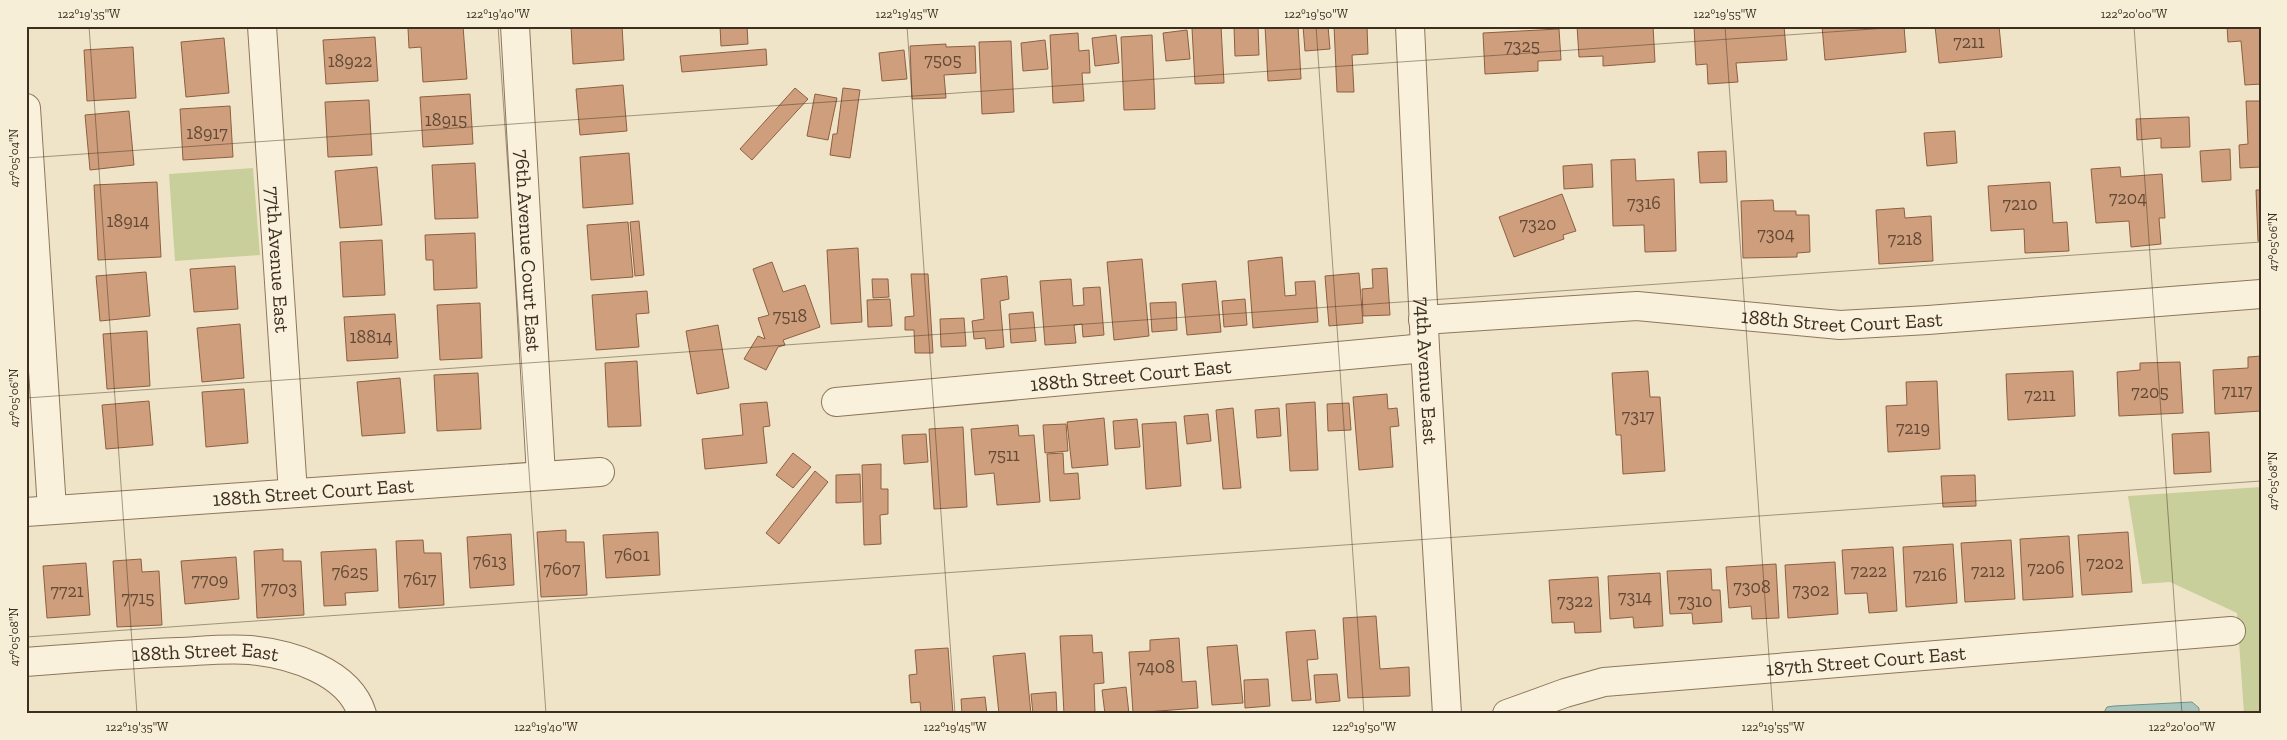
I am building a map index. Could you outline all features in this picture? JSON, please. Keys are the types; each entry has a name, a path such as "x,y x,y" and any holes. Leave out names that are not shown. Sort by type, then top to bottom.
{"street":[{"name":"77th Avenue East","path":"262,26 293,493"},
{"name":"76th Avenue Court East","path":"515,26 541,475"},
{"name":"74th Avenue East","path":"1410,26 1423,320 1446,714"},
{"path":"26,108 39,510"},
{"name":"188th Street Court East","path":"1423,320 1637,306 1840,324 1928,320 2261,294"},
{"name":"188th Street Court East","path":"836,402 1425,348"},
{"name":"188th Street Court East","path":"39,510 600,472"},
{"name":"187th Street Court East","path":"1507,714 1565,692 1604,682 2231,631"},
{"name":"188th Street East","path":"26,662 131,654 249,650 284,656 333,677 345,685 354,696 362,714"}],"green space":[{"path":"253,168 260,255 175,261 169,174"},
{"path":"2261,487 2261,714 2244,714 2237,613 2170,582 2142,584 2128,496"}],"water":[{"path":"2192,702 2199,708 2199,714 2103,714 2107,707 2114,706"}],"building":[{"path":"463,26 467,79 423,82 421,47 409,48 408,28"},
{"path":"571,26 622,26 624,60 573,64"},
{"path":"720,26 747,26 748,44 721,46"},
{"path":"1221,26 1224,83 1195,84 1192,28"},
{"path":"1258,26 1259,55 1235,56 1234,27"},
{"path":"1265,26 1298,26 1301,79 1268,81"},
{"path":"1303,26 1328,26 1330,49 1305,51"},
{"path":"1334,26 1367,26 1368,54 1352,55 1354,92 1337,92"},
{"path":"1577,26 1653,26 1655,62 1603,66 1603,56 1579,57"},
{"path":"1694,26 1784,26 1787,60 1736,63 1738,82 1708,84 1707,64 1696,65"},
{"path":"1822,26 1904,26 1906,52 1825,60"},
{"path":"1935,26 1999,26 2002,57 1939,63"},
{"path":"2227,26 2261,26 2261,84 2245,85 2241,41 2228,42"},
{"path":"1559,29 1561,60 1538,61 1538,71 1485,74 1483,33"},
{"path":"1187,30 1190,59 1166,61 1163,33"},
{"path":"1078,33 1079,51 1089,50 1090,73 1082,73 1084,101 1053,103 1050,35"},
{"path":"1116,35 1119,63 1095,66 1092,38"},
{"path":"1152,35 1155,109 1124,110 1121,37"},
{"path":"375,37 378,81 326,84 323,40"},
{"path":"224,38 229,93 186,97 181,42"},
{"path":"1045,40 1048,69 1023,71 1021,43"},
{"path":"1011,41 1014,112 982,114 979,42"},
{"path":"946,44 946,47 975,46 976,73 944,75 946,98 912,99 910,46"},
{"path":"133,47 136,98 87,101 84,50"},
{"path":"766,49 767,65 682,72 680,56"},
{"path":"904,50 907,79 882,81 879,53"},
{"path":"623,85 627,131 580,135 576,89"},
{"path":"795,88 808,99 752,160 740,149"},
{"path":"843,88 860,90 850,158 830,155 833,134 837,134"},
{"path":"470,94 473,144 423,147 420,97"},
{"path":"815,94 837,98 828,140 807,136"},
{"path":"369,100 372,155 328,157 325,102"},
{"path":"2246,101 2261,101 2261,167 2240,168 2239,145 2248,144"},
{"path":"230,106 233,157 183,160 180,109"},
{"path":"129,111 134,165 90,170 85,115"},
{"path":"2189,117 2190,147 2161,148 2161,138 2137,140 2136,119"},
{"path":"1955,131 1957,163 1927,166 1924,133"},
{"path":"2230,149 2231,180 2202,182 2200,151"},
{"path":"1726,151 1727,182 1700,183 1698,152"},
{"path":"629,153 633,204 583,208 580,157"},
{"path":"1635,159 1636,181 1674,179 1676,251 1645,252 1644,225 1613,226 1611,160"},
{"path":"475,163 478,218 435,219 432,165"},
{"path":"1592,164 1593,187 1564,189 1563,166"},
{"path":"377,167 382,225 340,228 335,171"},
{"path":"2120,167 2121,177 2162,174 2165,218 2159,218 2161,244 2131,247 2129,221 2096,223 2091,169"},
{"path":"157,182 161,257 98,260 94,185"},
{"path":"2050,182 2053,223 2067,222 2069,251 2025,253 2024,229 1991,231 1988,186"},
{"path":"2256,190 2261,190 2261,241 2258,241"},
{"path":"1562,194 1576,231 1563,235 1564,239 1514,257 1499,217"},
{"path":"1773,200 1774,211 1796,211 1796,215 1809,215 1810,252 1797,253 1797,257 1743,258 1741,201"},
{"path":"1904,208 1905,218 1931,216 1933,261 1879,264 1876,210"},
{"path":"639,221 644,275 635,276 630,222"},
{"path":"628,222 633,277 591,280 587,225"},
{"path":"475,233 477,288 434,290 433,260 426,260 425,235"},
{"path":"382,240 385,295 343,297 340,242"},
{"path":"858,248 862,322 831,324 827,250"},
{"path":"1282,257 1285,296 1296,295 1295,282 1315,281 1318,322 1253,328 1248,261"},
{"path":"1142,259 1149,336 1114,340 1107,262"},
{"path":"772,262 783,292 805,285 820,327 783,340 785,345 778,347 766,370 744,359 758,336 765,339 758,318 769,315 753,269"},
{"path":"235,266 238,309 194,312 190,269"},
{"path":"1387,268 1390,315 1363,316 1362,289 1373,288 1372,269"},
{"path":"146,272 150,316 100,321 96,276"},
{"path":"1359,273 1363,323 1329,326 1325,276"},
{"path":"911,274 928,274 933,353 915,353 914,330 905,330 905,317 914,316"},
{"path":"1007,276 1009,299 1000,301 1004,347 986,349 985,338 974,339 972,321 984,319 981,279"},
{"path":"872,279 888,279 889,297 873,298"},
{"path":"1071,279 1073,306 1084,305 1083,288 1100,287 1104,335 1083,337 1082,324 1074,325 1076,343 1045,345 1040,281"},
{"path":"1216,281 1221,332 1187,335 1182,284"},
{"path":"647,291 649,313 636,314 639,347 596,350 592,295"},
{"path":"890,299 892,326 868,327 867,300"},
{"path":"1245,299 1247,325 1224,327 1222,301"},
{"path":"1176,302 1177,330 1152,332 1150,303"},
{"path":"480,303 482,358 440,360 437,305"},
{"path":"1033,312 1036,341 1011,343 1009,314"},
{"path":"395,314 398,358 347,361 344,317"},
{"path":"964,318 966,346 941,347 940,319"},
{"path":"240,324 244,378 202,382 197,328"},
{"path":"718,325 729,388 697,394 686,331"},
{"path":"147,331 150,386 107,389 103,334"},
{"path":"2261,356 2261,411 2215,414 2213,370 2248,368 2248,357"},
{"path":"637,361 641,426 608,427 605,363"},
{"path":"2180,362 2183,413 2119,416 2117,372 2140,370 2140,363"},
{"path":"1648,371 1650,397 1660,397 1665,471 1623,474 1621,435 1616,435 1612,373"},
{"path":"2073,371 2075,416 2008,420 2006,374"},
{"path":"478,373 481,429 437,431 434,375"},
{"path":"400,378 405,433 362,436 357,382"},
{"path":"1937,381 1940,449 1888,452 1886,406 1907,405 1906,382"},
{"path":"244,389 248,443 206,447 202,392"},
{"path":"1387,394 1388,409 1397,408 1399,426 1390,427 1393,467 1359,470 1353,397"},
{"path":"149,401 153,445 106,449 102,405"},
{"path":"767,402 770,426 763,427 767,463 705,469 702,439 743,435 740,404"},
{"path":"1315,402 1318,470 1290,471 1286,404"},
{"path":"1349,403 1351,430 1328,431 1327,404"},
{"path":"1233,408 1241,488 1223,489 1216,410"},
{"path":"1279,408 1281,436 1257,438 1255,410"},
{"path":"1208,414 1211,441 1187,444 1184,416"},
{"path":"1104,418 1108,465 1072,468 1067,422"},
{"path":"1137,419 1140,447 1115,449 1113,421"},
{"path":"1176,422 1181,486 1146,489 1142,424"},
{"path":"1066,424 1068,451 1045,453 1043,425"},
{"path":"1018,425 1019,436 1034,435 1040,502 997,505 994,473 975,475 971,429"},
{"path":"963,427 967,507 934,509 929,429"},
{"path":"2209,432 2211,472 2174,474 2172,434"},
{"path":"926,434 928,462 904,464 902,435"},
{"path":"793,453 811,467 793,488 776,475"},
{"path":"1063,453 1064,474 1078,473 1080,499 1050,501 1047,454"},
{"path":"881,464 881,489 888,489 888,514 880,515 881,544 864,545 862,465"},
{"path":"815,471 828,482 779,544 766,533"},
{"path":"860,474 861,502 836,503 836,475"},
{"path":"1975,475 1976,506 1943,507 1941,476"},
{"path":"566,530 566,542 584,542 587,595 541,597 537,532"},
{"path":"658,532 660,575 606,578 603,535"},
{"path":"2128,532 2132,592 2082,595 2078,535"},
{"path":"511,534 514,585 470,588 467,537"},
{"path":"2069,536 2073,597 2023,600 2020,539"},
{"path":"423,540 424,553 441,553 444,605 399,608 396,541"},
{"path":"2011,540 2015,599 1965,602 1961,543"},
{"path":"1953,544 1957,603 1906,607 1903,547"},
{"path":"1893,547 1897,611 1869,613 1867,593 1845,594 1842,550"},
{"path":"283,549 283,561 301,561 304,615 257,618 254,551"},
{"path":"376,549 378,591 345,593 346,605 324,606 321,552"},
{"path":"236,557 239,599 185,604 181,561"},
{"path":"141,559 142,572 159,571 162,625 117,627 113,561"},
{"path":"1835,562 1838,614 1788,618 1785,565"},
{"path":"86,563 90,615 47,618 43,566"},
{"path":"1776,564 1779,618 1752,619 1751,606 1729,608 1726,567"},
{"path":"1711,569 1712,590 1720,590 1722,622 1693,624 1692,613 1670,614 1667,571"},
{"path":"1660,573 1663,626 1634,628 1633,617 1610,619 1608,576"},
{"path":"1598,577 1601,632 1575,633 1574,622 1552,623 1549,580"},
{"path":"1376,616 1380,669 1409,667 1410,696 1348,698 1343,618"},
{"path":"1315,630 1318,659 1307,660 1311,700 1292,701 1286,632"},
{"path":"1092,635 1093,653 1102,652 1104,683 1094,684 1095,713 1064,714 1060,636"},
{"path":"1179,638 1182,682 1196,681 1198,708 1133,713 1129,652 1150,651 1150,640"},
{"path":"1237,645 1243,703 1212,705 1207,647"},
{"path":"948,648 953,714 921,714 920,702 911,703 909,675 917,674 915,650"},
{"path":"1025,653 1031,714 999,714 993,656"},
{"path":"1337,674 1340,701 1316,703 1314,675"},
{"path":"1268,679 1270,706 1245,708 1244,680"},
{"path":"1126,687 1129,714 1105,714 1102,690"},
{"path":"1056,692 1057,714 1033,714 1031,694"},
{"path":"985,697 987,714 962,714 961,699"}]}
